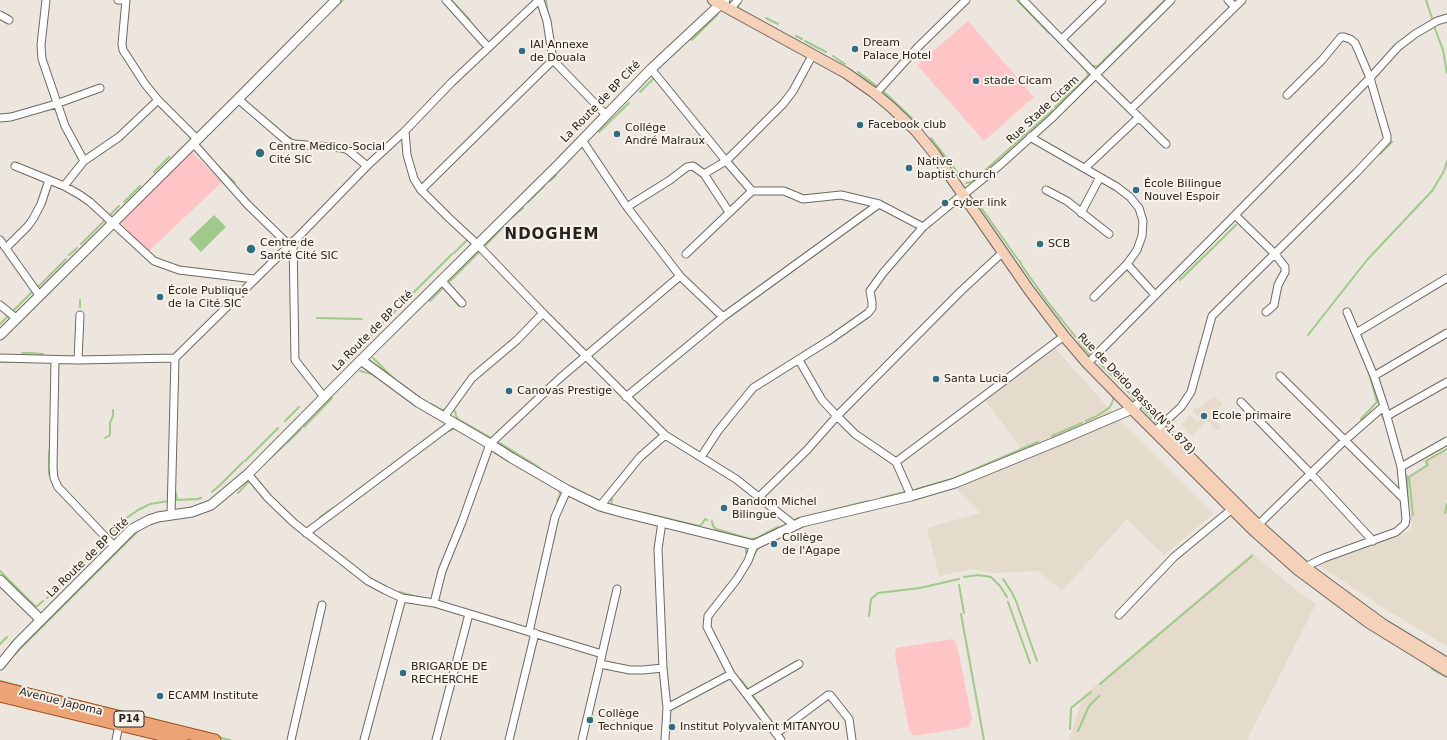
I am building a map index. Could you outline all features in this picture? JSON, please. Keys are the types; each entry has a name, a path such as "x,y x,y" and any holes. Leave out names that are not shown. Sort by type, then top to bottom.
{"main road":[{"path":"726,3 777,28 840,64 879,90 897,105 922,130 1032,288 1134,407"},
{"name":"Rue de Deido Bassa(N°1.878)","path":"726,3 858,80 891,107 924,140 966,192 1003,252 1032,288 1064,336 1087,363 1157,429 1232,509 1256,527 1298,570 1332,597 1380,631 1447,671"},
{"path":"1157,429 1256,527 1305,567 1384,624 1447,663"},
{"name":"Avenue Japoma","path":"0,686 215,740"},
{"name":"Avenue Japoma","path":"0,696 182,740"}],"street":[{"path":"46,0 41,44 42,53 56,104 71,138 84,161"},
{"path":"118,0 126,0 122,44 123,50 145,84 247,204 291,243 295,360 324,397"},
{"path":"0,335 336,0"},
{"path":"446,0 488,47"},
{"path":"171,514 175,358 451,83 539,0 546,21 553,60 606,115"},
{"path":"1062,39 1102,0"},
{"name":"Rue Stade Cicam","path":"701,457 718,431 750,391 832,339 868,313 872,308 870,291 922,227 1000,165 1030,138 1171,0"},
{"path":"1228,0 1235,7"},
{"path":"1131,109 1242,0"},
{"path":"879,90 963,1"},
{"path":"1026,1 1096,75 1166,144"},
{"name":"La Route de BP Cité","path":"0,665 17,644 132,529 149,520 171,514 192,512 211,505 248,474 651,69 726,3"},
{"path":"0,15 9,20"},
{"path":"1092,359 1405,41 1437,21 1447,18"},
{"path":"1157,429 1181,407 1191,392 1212,316 1356,173 1387,140 1370,78 1354,43 1350,39 1341,37 1322,60 1287,95"},
{"path":"704,174 726,162 788,98 813,54"},
{"path":"422,190 553,60"},
{"path":"651,69 726,162 752,191"},
{"path":"0,118 11,117 56,104 100,88"},
{"path":"238,99 288,142 294,144 342,148 348,150 367,166"},
{"path":"64,186 84,161 119,136 158,100"},
{"path":"1085,168 1139,117"},
{"path":"404,131 406,149 414,179 422,190 477,244 586,357 665,435 736,479 794,525"},
{"path":"1030,138 1117,187 1130,197 1139,208 1143,221 1142,236 1137,250 1127,264 1094,298"},
{"path":"582,140 627,207 680,276 723,317"},
{"path":"14,166 64,186 90,202 154,261 178,270 254,279"},
{"path":"627,207 670,180 687,167 693,166 704,174 729,212"},
{"path":"1081,214 1100,177"},
{"path":"6,248 33,219 41,204 49,180"},
{"path":"1046,190 1067,201 1081,214 1109,234"},
{"path":"686,254 752,191 784,191 803,199 838,194 878,204 922,227"},
{"path":"626,397 723,317 878,204"},
{"path":"1235,215 1275,254 1286,270 1278,285 1274,305 1266,312"},
{"path":"0,240 39,295"},
{"path":"759,497 808,450 837,416 961,291 1003,252"},
{"path":"1127,264 1155,295"},
{"path":"434,603 442,571 462,522 490,444 560,378 680,276"},
{"path":"1356,333 1447,278"},
{"path":"441,280 462,303"},
{"path":"0,305 16,318"},
{"path":"1305,567 1324,558 1396,532 1402,528 1406,519 1401,467 1387,416 1374,376 1347,312"},
{"path":"444,417 472,378 517,340 543,313"},
{"path":"78,360 80,315"},
{"path":"1374,376 1447,333"},
{"path":"896,462 1064,336"},
{"path":"0,358 78,360 175,358"},
{"path":"55,360 54,478 58,487 114,546"},
{"path":"360,360 418,402 452,423 567,490 600,506 754,544 794,525 813,519 911,496 971,477 1134,407"},
{"path":"799,360 822,400 837,416 856,434 896,462 911,496"},
{"path":"1280,376 1404,499"},
{"path":"1387,416 1447,382"},
{"path":"1241,402 1373,541"},
{"path":"1256,527 1344,441 1384,406"},
{"path":"306,533 452,423"},
{"path":"600,506 641,456 665,435"},
{"path":"1401,467 1447,441"},
{"path":"248,474 283,513 306,533 368,581 402,598 434,603 602,654"},
{"path":"508,740 532,633 555,517 567,490"},
{"path":"1119,615 1174,557 1232,509"},
{"path":"662,522 658,549 666,708 665,740"},
{"path":"754,544 744,569 708,616 707,627 731,674 781,740"},
{"path":"0,580 41,620"},
{"path":"582,740 618,589"},
{"path":"364,740 402,598"},
{"path":"291,740 322,605"},
{"path":"436,740 469,614"},
{"name":"La Route de BP Cité","path":"0,657 17,644"},
{"path":"600,664 630,670 663,668"},
{"path":"747,694 799,664"},
{"path":"666,708 731,674"},
{"path":"777,733 830,695 849,719 852,740"},
{"path":"116,740 119,725"}],"shaded area":[{"name":"stade Cicam","path":"968,21 1034,97 984,141 917,65"},
{"path":"191,151 222,182 148,252 118,220"},
{"path":"214,215 226,227 201,252 189,239"},
{"path":"1055,348 1121,422 1213,514 1164,555 1127,519 1062,591 1038,571 995,573 972,569 939,576 927,528 980,513 955,488 1023,455 1018,444 985,400"},
{"name":"Ecole primaire","path":"1214,396 1223,404 1211,417 1221,427 1217,430 1207,421 1192,436 1181,425 1190,415 1198,421 1200,419 1192,411 1196,407 1198,409"},
{"path":"1447,447 1447,646 1390,612 1317,564 1412,530 1407,476 1425,465 1422,461"},
{"path":"1252,553 1296,590 1316,604 1247,740 1069,740 1083,696"},
{"path":"953,639 957,645 972,719 969,727 913,736 909,730 895,655 896,648"}],"waterway":[{"path":"320,22 343,0"},
{"path":"451,0 470,20"},
{"path":"546,0 548,15"},
{"path":"1017,0 1049,33"},
{"path":"1080,53 1092,66 1098,66 1165,0"},
{"path":"1426,0 1433,21"},
{"path":"692,40 717,15"},
{"path":"766,18 778,24"},
{"path":"1434,26 1443,50 1447,73"},
{"path":"497,35 503,29"},
{"path":"1052,35 1068,51"},
{"path":"796,36 802,39"},
{"path":"805,41 826,52"},
{"path":"1068,41 1076,49"},
{"path":"833,56 845,64"},
{"path":"1055,107 1087,77 1087,71"},
{"path":"858,72 878,87"},
{"path":"640,92 655,77"},
{"path":"882,90 919,125"},
{"path":"599,132 629,103"},
{"path":"966,183 972,182 1053,110"},
{"path":"268,120 291,138"},
{"path":"931,138 958,173"},
{"path":"1380,154 1392,142"},
{"path":"346,144 360,150"},
{"path":"154,172 169,157"},
{"path":"1308,335 1367,260 1432,191 1444,171 1447,161"},
{"path":"217,165 235,183"},
{"path":"550,181 556,175"},
{"path":"124,202 140,186"},
{"path":"528,202 544,186"},
{"path":"977,202 1019,261"},
{"path":"81,244 119,206"},
{"path":"512,217 523,208"},
{"path":"1180,280 1236,225"},
{"path":"486,245 503,227"},
{"path":"454,253 468,239"},
{"path":"69,255 77,248"},
{"path":"450,281 480,251"},
{"path":"336,370 452,254"},
{"path":"37,288 66,259"},
{"path":"1020,261 1047,301 1089,354"},
{"path":"430,301 445,286"},
{"path":"445,289 459,306"},
{"path":"12,312 33,291"},
{"path":"80,300 80,307"},
{"path":"0,324 8,316"},
{"path":"317,318 362,319"},
{"path":"22,353 30,353"},
{"path":"31,353 43,354"},
{"path":"373,358 394,379"},
{"path":"0,362 16,362"},
{"path":"1100,364 1127,390 1135,401"},
{"path":"1361,419 1377,402 1368,370"},
{"path":"360,371 372,374"},
{"path":"1086,421 1109,408 1114,396"},
{"path":"304,427 332,398"},
{"path":"431,404 442,410 447,409"},
{"path":"1140,405 1158,424"},
{"path":"285,421 299,407"},
{"path":"105,438 110,435 110,423 113,416 113,410"},
{"path":"455,411 458,419 493,439"},
{"path":"1381,413 1384,420"},
{"path":"1052,436 1082,423"},
{"path":"245,461 278,428"},
{"path":"449,431 455,428"},
{"path":"293,437 301,429"},
{"path":"264,464 292,438"},
{"path":"917,489 952,479 1038,442"},
{"path":"500,443 537,466 542,471"},
{"path":"1413,515 1409,477 1428,465 1426,461 1447,449"},
{"path":"49,452 49,474"},
{"path":"212,492 243,462"},
{"path":"50,476 54,487"},
{"path":"1405,476 1407,476 1408,508"},
{"path":"238,493 250,480"},
{"path":"557,501 560,495 559,489"},
{"path":"881,498 904,492"},
{"path":"176,493 177,500 201,498"},
{"path":"150,504 168,501 168,499"},
{"path":"611,506 612,499"},
{"path":"796,519 868,501"},
{"path":"1445,513 1447,504"},
{"path":"111,534 128,517 148,505"},
{"path":"588,505 596,509"},
{"path":"327,512 335,507"},
{"path":"600,511 613,514"},
{"path":"320,517 326,513"},
{"path":"644,513 699,526 705,519 707,520"},
{"path":"712,521 713,526 716,529 750,539 757,538 778,527"},
{"path":"1398,534 1405,528"},
{"path":"11,658 139,530"},
{"path":"47,598 104,541 103,540"},
{"path":"745,547 746,553"},
{"path":"754,555 759,547"},
{"path":"1100,684 1252,556"},
{"path":"0,571 14,585"},
{"path":"964,577 978,575 991,577 1000,586 1007,597"},
{"path":"869,616 871,599 878,593 920,588 959,579"},
{"path":"1003,579 1016,601 1037,661"},
{"path":"959,585 964,613"},
{"path":"15,586 36,607 43,601"},
{"path":"399,592 422,598"},
{"path":"1008,602 1030,663"},
{"path":"961,614 984,740"},
{"path":"0,644 7,637"},
{"path":"1431,667 1447,677"},
{"path":"741,680 749,690"},
{"path":"0,681 22,687"},
{"path":"1070,729 1071,708 1091,692"},
{"path":"752,695 764,710"},
{"path":"1078,731 1089,706 1099,696"},
{"path":"218,737 230,740"}],"place":[{"name":"Dream Palace Hotel","path":"855,49"},
{"name":"IAI Annexe de Douala","path":"522,51"},
{"name":"stade Cicam","path":"976,81"},
{"name":"Facebook club","path":"860,125"},
{"name":"Collége André Malraux","path":"617,134"},
{"name":"Centre Medico-Social Cité SIC","path":"260,153"},
{"name":"Native baptist church","path":"909,168"},
{"name":"École Bilingue Nouvel Espoir","path":"1136,190"},
{"name":"cyber link","path":"945,203"},
{"name":"SCB","path":"1040,244"},
{"name":"Centre de Santé Cité SIC","path":"251,249"},
{"name":"École Publique de la Cité SIC","path":"160,297"},
{"name":"Santa Lucia","path":"936,379"},
{"name":"Canovas Prestige","path":"509,391"},
{"name":"Ecole primaire","path":"1204,416"},
{"name":"Bandom Michel Bilingue","path":"724,508"},
{"name":"Collège de l'Agape","path":"774,544"},
{"name":"BRIGARDE DE RECHERCHE","path":"403,673"},
{"name":"ECAMM Institute","path":"160,696"},
{"name":"Collège Technique","path":"590,720"},
{"name":"Institut Polyvalent MITANYOU","path":"672,727"}],"district":[{"name":"NDOGHEM","path":"552,235"}]}
